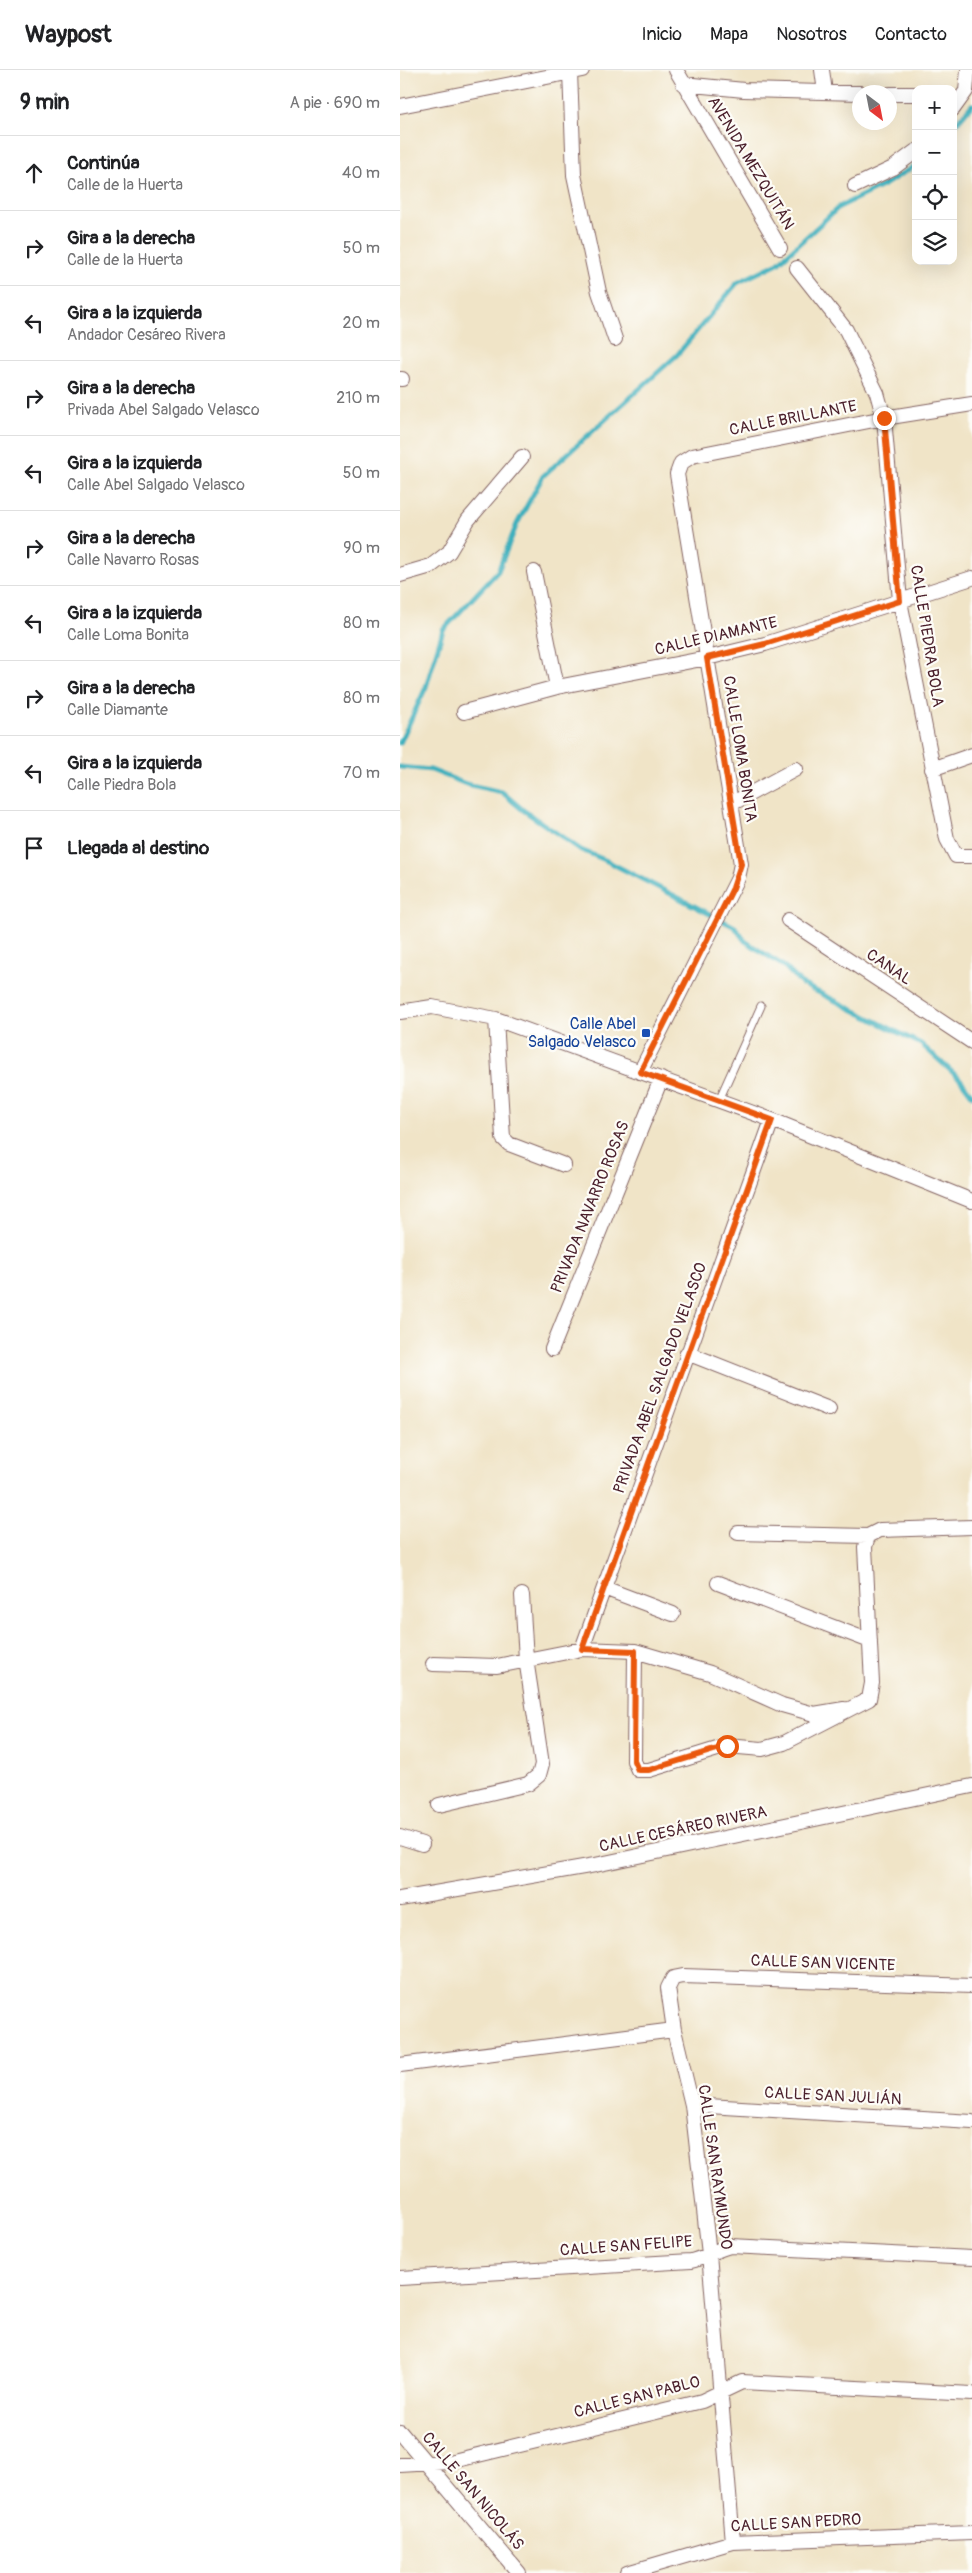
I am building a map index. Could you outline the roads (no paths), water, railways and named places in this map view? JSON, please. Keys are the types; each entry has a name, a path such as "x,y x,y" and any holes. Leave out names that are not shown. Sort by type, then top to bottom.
{"street":[{"name":"AVENIDA MEZQUITÁN","path":"676,70 780,248"},
{"path":"822,70 825,92"},
{"path":"957,103 964,92 968,70"},
{"path":"400,106 576,71 574,175 598,292 615,340"},
{"path":"683,84 744,90 852,93"},
{"path":"897,94 912,94"},
{"path":"855,186 893,168 912,154"},
{"path":"797,268 846,330 877,393 884,418"},
{"name":"CALLE BRILLANTE","path":"682,462 692,456 884,418 972,404"},
{"name":"CALLE PIEDRA BOLA","path":"884,418 900,601 932,769 947,839 956,856 972,856"},
{"path":"400,575 431,566 449,552 468,520 522,458"},
{"name":"CALLE LOMA BONITA","path":"640,1072 733,888 741,864 678,474 682,462"},
{"path":"534,572 557,687"},
{"name":"CALLE DIAMANTE","path":"464,712 557,687 707,658 765,644 972,578"},
{"path":"932,769 972,755"},
{"path":"731,804 796,769"},
{"name":"CANAL","path":"788,920 972,1042"},
{"path":"400,1012 432,1007 496,1019 772,1120 972,1201"},
{"path":"496,1019 503,1138 509,1144 564,1165"},
{"name":"PRIVADA NAVARRO ROSAS","path":"552,1349 661,1079"},
{"name":"PRIVADA ABEL SALGADO VELASCO","path":"582,1649 772,1120"},
{"path":"687,1353 829,1409"},
{"path":"738,1533 868,1536 880,1530 972,1527"},
{"path":"635,1651 634,1761 638,1770 649,1770 727,1746 762,1749 784,1743 869,1699 872,1683 864,1547 868,1536"},
{"path":"718,1583 870,1641"},
{"path":"604,1588 673,1614"},
{"path":"439,1805 528,1784 539,1775 542,1764 526,1659 522,1595"},
{"path":"433,1664 497,1666 582,1649 635,1651 710,1673 782,1704 814,1714 856,1707"},
{"name":"CALLE CESÁREO RIVERA","path":"400,1899 595,1865 972,1786"},
{"path":"400,1837 422,1844"},
{"name":"CALLE SAN VICENTE","path":"673,1978 683,1976 972,1986"},
{"name":"CALLE SAN RAYMUNDO","path":"673,1978 668,1988 674,2030 692,2105 709,2254 734,2542"},
{"path":"400,2064 674,2030"},
{"name":"CALLE SAN JULIÁN","path":"692,2105 972,2122"},
{"name":"CALLE SAN FELIPE","path":"400,2278 691,2261 730,2246 972,2258"},
{"name":"CALLE SAN PABLO","path":"400,2465 449,2462 702,2400 742,2382 972,2394"},
{"name":"CALLE SAN NICOLÁS","path":"400,2432 520,2573"},
{"name":"CALLE SAN PEDRO","path":"627,2573 734,2542 972,2533"}],"lane":[{"path":"719,1100 761,1006"}],"waterway":[{"path":"957,122 972,105"},
{"path":"400,743 426,687 443,630 498,571 517,524 543,476 677,355 737,283 778,263 839,207 886,184 912,168"},
{"path":"400,767 431,770 466,784 502,792 523,810 581,850 605,860 735,927 745,941 785,967 802,984 921,1044 960,1079 972,1095"}],"place":[{"name":"Calle Abel Salgado Velasco","path":"646,1033"}]}
